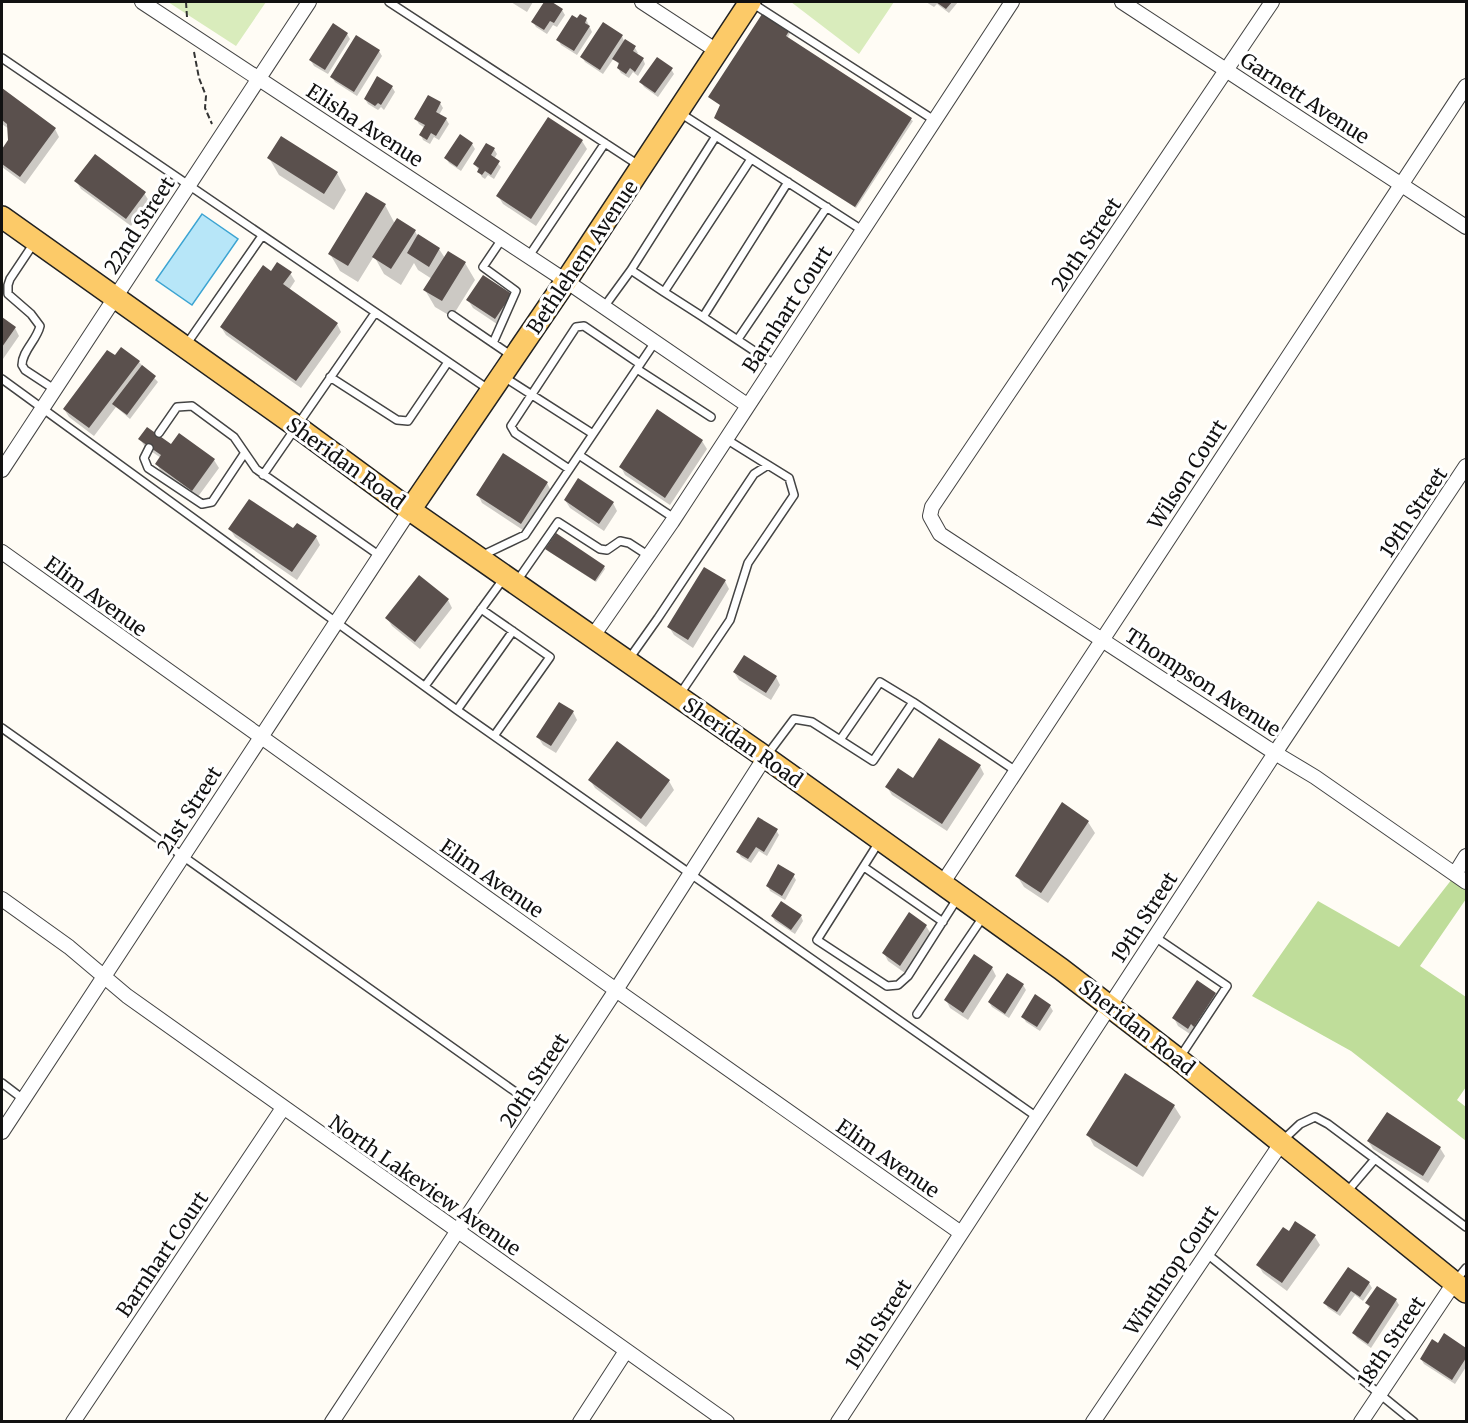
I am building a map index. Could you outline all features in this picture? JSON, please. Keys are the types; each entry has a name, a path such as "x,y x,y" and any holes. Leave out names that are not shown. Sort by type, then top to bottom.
{"main road":[{"name":"Bethlehem Avenue","path":"410,510 566,281 750,2"},
{"name":"Sheridan Road","path":"2,217 410,510 765,757 1061,969 1178,1059 1346,1194 1462,1281"}],"street":[{"name":"Elisha Avenue","path":"142,2 566,281"},
{"name":"22nd Street","path":"2,470 309,2"},
{"path":"642,2 717,51"},
{"name":"Barnhart Court","path":"593,636 649,556 1012,2"},
{"name":"Garnett Avenue","path":"1122,2 1467,227"},
{"name":"20th Street","path":"932,507 1272,2"},
{"name":"Wilson Court","path":"950,890 1016,771 1467,86"},
{"path":"566,281 747,405"},
{"name":"19th Street","path":"838,1422 1275,753 1467,466"},
{"name":"Thompson Avenue","path":"932,507 930,516 940,534 1315,777 1461,878"},
{"name":"21st Street","path":"2,1132 410,510"},
{"name":"Elim Avenue","path":"2,552 961,1233"},
{"name":"20th Street","path":"332,1422 616,990 765,757"},
{"path":"1461,878 1467,856"},
{"name":"North Lakeview Avenue","path":"2,899 69,947 127,996 727,1422"},
{"name":"Barnhart Court","path":"73,1422 283,1108"},
{"name":"Winthrop Court","path":"1094,1422 1282,1142"},
{"name":"18th Street","path":"1360,1422 1462,1281"},
{"path":"580,1422 626,1351"}],"lane":[{"path":"389,2 641,167"},
{"path":"750,2 934,120"},
{"path":"2,58 448,362 496,383 532,394 593,434"},
{"path":"678,112 862,230"},
{"path":"604,307 631,270 716,136"},
{"path":"528,256 605,143"},
{"path":"664,292 751,159"},
{"path":"703,317 788,183"},
{"path":"738,339 827,207"},
{"path":"185,347 262,236"},
{"path":"493,343 516,291 483,267 502,239"},
{"path":"35,241 10,279 5,293 31,314 40,326 23,356 22,365 25,370 54,389"},
{"path":"631,270 774,364"},
{"path":"263,474 375,313"},
{"path":"452,315 514,358"},
{"path":"569,469 514,433 511,426 576,327 584,326 638,367 711,417"},
{"path":"479,557 525,535 655,342"},
{"path":"330,377 397,420 408,421 448,362"},
{"path":"2,379 457,710 1037,1117"},
{"path":"159,433 177,407 192,406 234,437 255,469 380,556"},
{"path":"678,696 730,620 748,563 794,495 789,478 726,439"},
{"path":"148,448 144,458 148,468 202,504 212,502 244,454"},
{"path":"579,455 674,518"},
{"path":"627,660 658,618 754,474 768,465"},
{"path":"425,686 481,609 510,579 558,522 600,549 607,550 620,541 629,543 649,556"},
{"path":"481,609 550,657 494,736"},
{"path":"457,710 513,631"},
{"path":"840,740 880,682 1016,771"},
{"path":"765,757 794,719 812,722 873,761 913,702"},
{"path":"2,728 538,1108"},
{"path":"881,840 817,940 887,986 898,985 908,976 943,922 950,890"},
{"path":"864,867 943,922"},
{"path":"916,1014 985,915"},
{"path":"1154,937 1227,986 1178,1059"},
{"path":"2,1083 23,1099"},
{"path":"1282,1142 1300,1124 1315,1117 1328,1124 1467,1227"},
{"path":"1346,1194 1375,1159"},
{"path":"1206,1253 1414,1422"}],"path":[{"path":"186,2 189,32 199,78 205,89 205,108 218,140"}],"green space":[{"path":"168,2 266,2 236,46"},
{"path":"791,2 894,2 859,54"},
{"path":"1452,879 1466,889 1466,899 1420,966 1466,997 1466,1087 1457,1100 1466,1107 1466,1141 1351,1051 1252,996 1318,901 1399,947"}],"water":[{"path":"202,214 238,239 192,305 156,280"}],"building":[{"path":"544,2 552,2 563,9 554,23 550,21 544,30 531,22"},
{"path":"936,2 952,2 946,9"},
{"path":"764,11 791,28 786,36 912,118 855,207 714,118 720,105 708,97"},
{"path":"580,14 587,18 585,23 590,26 574,51 556,40 572,15 577,18"},
{"path":"603,22 623,35 600,70 580,57"},
{"path":"333,23 348,33 325,70 309,60"},
{"path":"356,35 380,50 354,92 330,77"},
{"path":"625,39 636,46 633,51 644,58 635,72 630,68 626,74 617,68 619,63 612,59"},
{"path":"657,57 673,68 655,93 639,82"},
{"path":"377,76 393,86 381,105 378,103 375,106 364,99"},
{"path":"2,88 56,128 20,177 2,164 2,149 8,140 7,124 2,120"},
{"path":"428,95 441,102 436,112 447,118 436,136 431,133 427,140 419,135 425,125 414,119"},
{"path":"548,117 583,140 531,219 496,196"},
{"path":"460,134 473,143 457,167 444,158"},
{"path":"281,136 338,172 324,194 267,158"},
{"path":"486,143 495,148 491,155 500,161 491,175 485,171 482,175 477,172 479,168 473,164"},
{"path":"95,154 146,192 126,219 74,181"},
{"path":"366,192 386,204 348,266 328,254"},
{"path":"397,218 416,230 391,269 372,257"},
{"path":"418,234 440,248 429,267 407,253"},
{"path":"448,251 466,262 442,301 423,290"},
{"path":"277,262 292,272 283,284 338,323 296,381 220,327 263,265 271,271"},
{"path":"483,275 512,294 495,319 466,300"},
{"path":"2,317 16,327 2,347"},
{"path":"121,347 140,361 89,428 63,409 107,350 115,355"},
{"path":"142,365 156,376 127,415 112,404"},
{"path":"657,409 703,440 665,498 619,467"},
{"path":"147,427 171,444 179,433 215,459 192,491 155,464 161,455 138,439"},
{"path":"503,453 548,482 521,524 476,495"},
{"path":"578,478 614,502 599,524 564,500"},
{"path":"249,499 293,528 297,523 317,536 292,572 228,529"},
{"path":"556,533 605,566 595,581 545,549"},
{"path":"704,567 726,580 688,640 667,627"},
{"path":"419,575 449,599 415,642 385,618"},
{"path":"744,655 777,676 766,693 733,672"},
{"path":"559,702 574,711 551,746 536,737"},
{"path":"939,738 981,765 942,824 885,787 898,768 913,778"},
{"path":"617,741 670,780 641,819 588,780"},
{"path":"1062,802 1089,821 1041,893 1015,876"},
{"path":"758,817 778,829 764,852 756,847 748,859 736,852"},
{"path":"778,864 795,874 782,896 766,886"},
{"path":"781,901 802,915 791,930 771,916"},
{"path":"909,912 927,925 900,966 882,953"},
{"path":"974,954 993,967 963,1013 944,1000"},
{"path":"1007,973 1024,984 1005,1014 988,1002"},
{"path":"1197,980 1216,993 1194,1027 1191,1024 1188,1029 1172,1018"},
{"path":"1035,994 1051,1005 1037,1027 1021,1017"},
{"path":"1125,1073 1175,1105 1137,1167 1086,1135"},
{"path":"1387,1112 1441,1147 1423,1176 1367,1141"},
{"path":"1295,1221 1316,1235 1282,1283 1256,1265 1283,1227 1289,1231"},
{"path":"1348,1267 1370,1282 1360,1297 1351,1291 1337,1312 1323,1303"},
{"path":"1377,1286 1397,1299 1368,1344 1352,1333 1370,1306 1365,1303"},
{"path":"1444,1333 1466,1348 1466,1358 1452,1380 1420,1359 1432,1339 1438,1343"}]}
